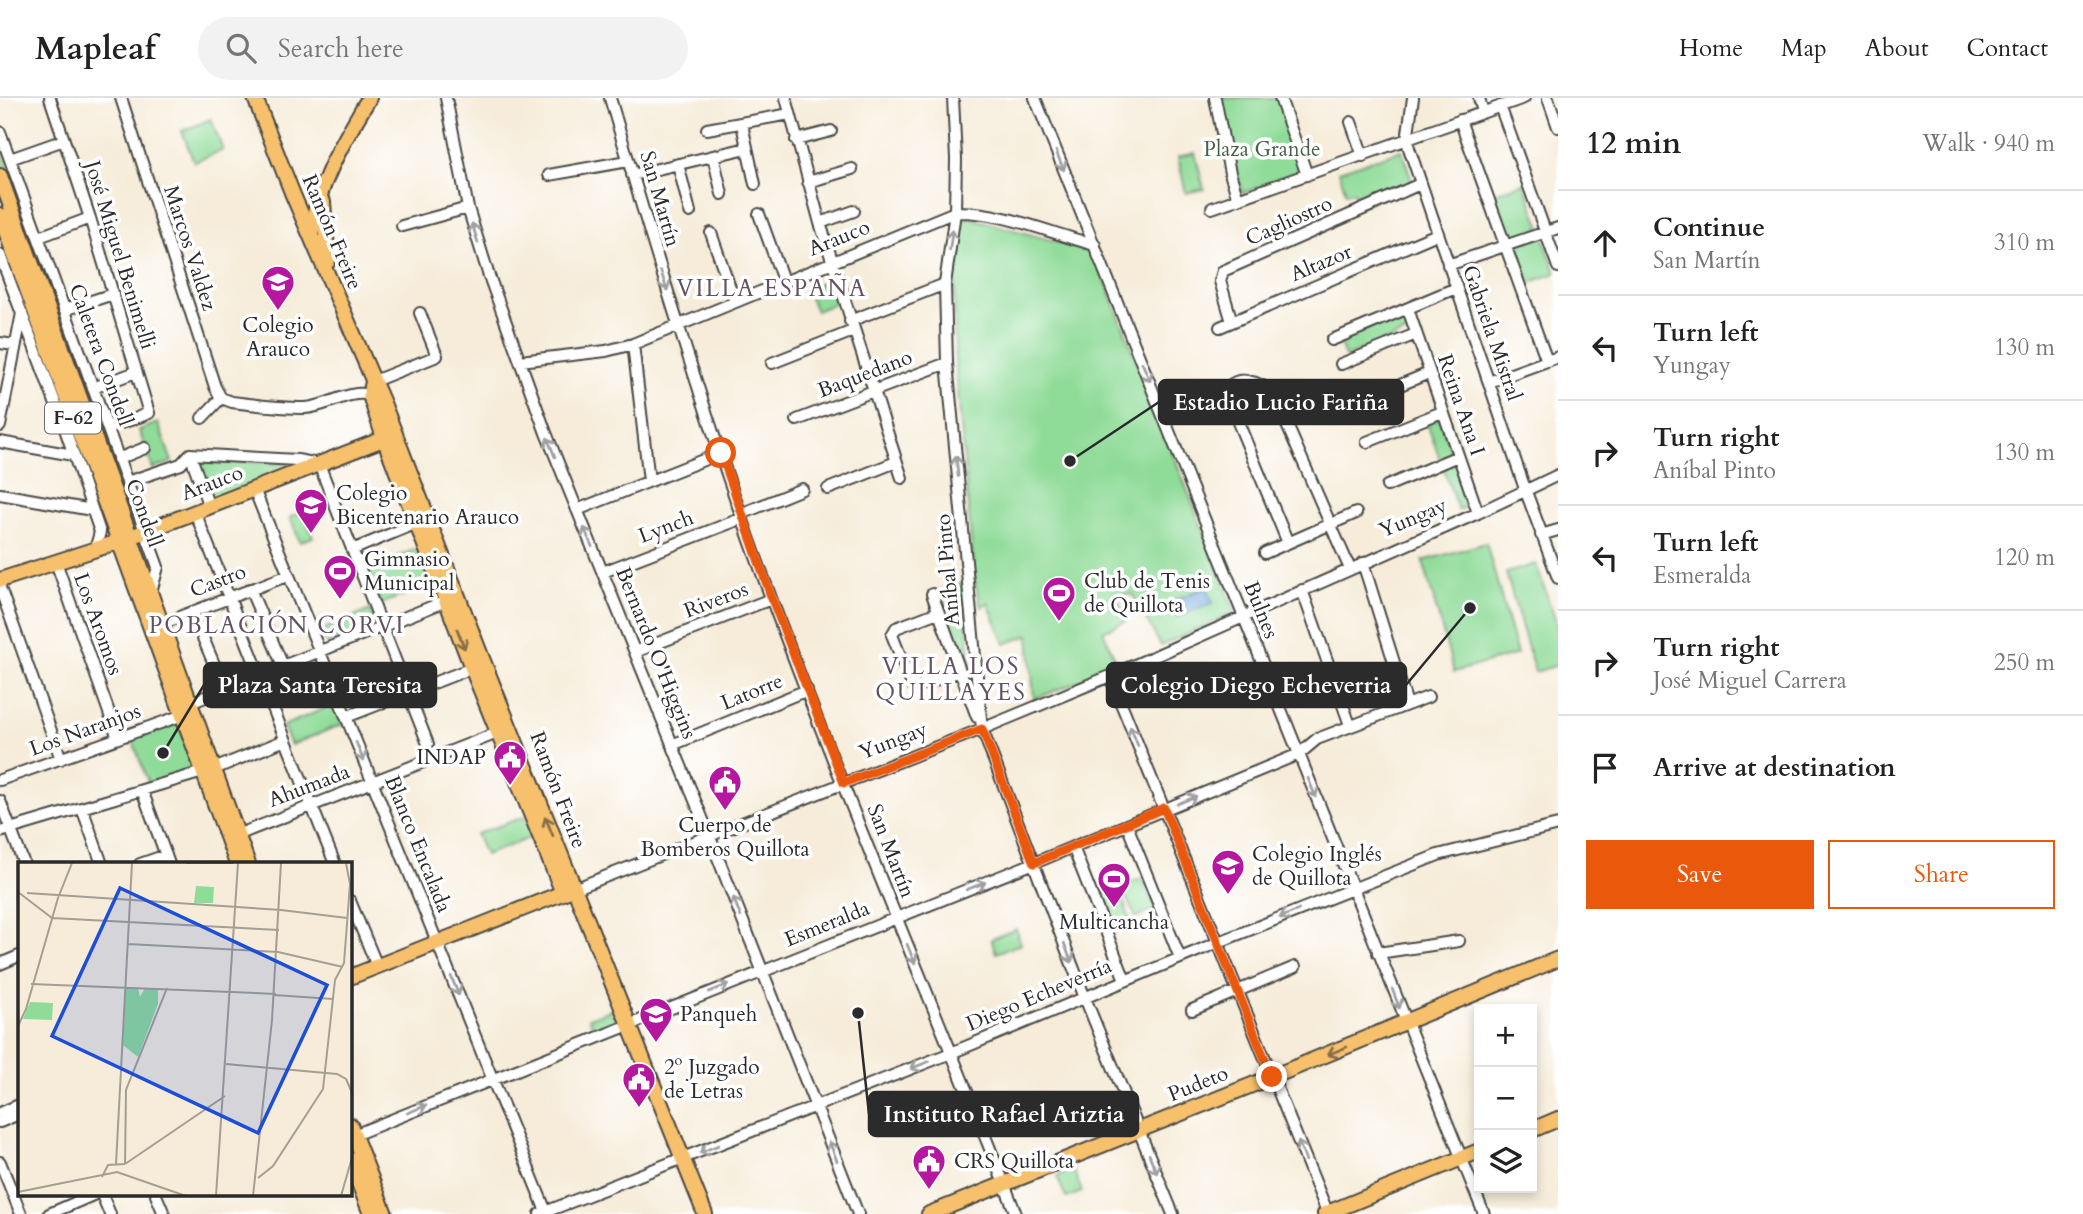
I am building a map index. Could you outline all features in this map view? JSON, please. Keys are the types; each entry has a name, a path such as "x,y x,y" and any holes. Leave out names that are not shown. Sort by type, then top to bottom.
{"main road":[{"name":"Ramón Freire","path":"255,98 308,212 311,235 453,598 472,668 505,730"},
{"path":"308,212 323,189 334,158 369,98"},
{"name":"Condell","path":"0,176 124,540 209,771 247,862"},
{"path":"323,189 325,240 333,287"},
{"name":"Condell","path":"0,215 96,482 150,592 186,709"},
{"name":"Ramón Freire","path":"372,388 383,403 390,436 417,523 481,656 505,730 569,891 629,1024 705,1214"},
{"path":"65,429 96,482"},
{"name":"Arauco","path":"0,580 124,540 390,436"},
{"name":"Condell","path":"209,771 236,862"},
{"name":"Yungay","path":"352,976 569,891"},
{"name":"Pudeto","path":"929,1214 1406,1023 1558,959"},
{"path":"1537,1128 1558,1119"},
{"path":"352,1130 385,1214"},
{"path":"1327,1214 1474,1153"},
{"path":"352,1165 371,1214"}],"street":[{"name":"José Miguel Benimelli","path":"50,98 90,218 149,413 107,427"},
{"name":"Marcos Valdez","path":"121,98 215,387 227,400"},
{"name":"Bernardo O'Higgins","path":"446,98 468,208 520,361 858,1214"},
{"name":"San Martín","path":"610,98 652,244 772,599 896,918 1016,1214"},
{"path":"786,98 820,223 902,478"},
{"name":"Aníbal Pinto","path":"953,98 955,212 945,285 947,363 982,729 1085,998 1172,1214"},
{"name":"Bulnes","path":"1035,98 1484,1214"},
{"path":"1215,98 1238,199"},
{"path":"1280,98 1307,175"},
{"name":"Gabriela Mistral","path":"1413,98 1407,139 1420,184 1558,578"},
{"path":"1479,98 1483,112"},
{"path":"1212,208 1524,98"},
{"path":"1548,98 1558,127"},
{"path":"1500,106 1558,267"},
{"path":"707,129 790,114"},
{"path":"1460,120 1505,246 1552,359 1489,382"},
{"path":"1351,122 1363,156"},
{"path":"744,124 755,184"},
{"path":"796,140 831,131"},
{"name":"Caletera Condell","path":"0,132 158,568 150,592"},
{"path":"10,159 64,139"},
{"path":"632,175 747,148"},
{"path":"713,156 722,194"},
{"path":"549,176 628,161"},
{"path":"678,163 690,212"},
{"path":"808,183 852,169"},
{"name":"Cagliostro","path":"1232,322 1220,281 1223,271 1420,184"},
{"path":"402,226 468,208"},
{"path":"820,223 854,211"},
{"name":"Arauco","path":"520,361 606,351 633,344 955,212 974,212 1004,218 1095,245"},
{"path":"759,214 784,283"},
{"path":"39,237 90,218"},
{"path":"1448,265 1558,228"},
{"path":"712,233 735,302"},
{"name":"Altazor","path":"1220,327 1437,234"},
{"path":"0,255 100,532 95,550"},
{"path":"772,363 945,285"},
{"path":"0,286 12,288"},
{"path":"1332,340 1457,288"},
{"path":"64,310 113,294"},
{"name":"Reina Ana I","path":"1408,309 1478,513"},
{"path":"0,426 3,389 22,313"},
{"path":"202,418 227,400 307,408 325,405 372,388 437,356 420,313"},
{"path":"1341,364 1416,334"},
{"path":"0,343 15,345"},
{"path":"633,344 649,481"},
{"name":"Baquedano","path":"797,420 947,363"},
{"path":"93,388 136,372"},
{"path":"1352,405 1429,373"},
{"path":"1288,543 1228,398 1228,386 1234,382 1242,380 1265,386 1273,393 1350,569"},
{"path":"1367,442 1443,412"},
{"path":"0,442 73,455"},
{"path":"118,459 145,448"},
{"path":"577,510 721,453"},
{"path":"127,482 181,464 190,454"},
{"path":"190,454 202,510 227,598 334,862"},
{"name":"Arauco","path":"190,454 297,460 319,464"},
{"path":"1387,486 1458,456"},
{"path":"828,489 897,462"},
{"path":"319,464 428,744"},
{"name":"Yungay","path":"569,891 1110,676 1558,475"},
{"name":"Blanco Encalada","path":"254,489 544,1213"},
{"name":"Lynch","path":"603,572 802,489"},
{"path":"0,494 92,510"},
{"path":"1265,554 1356,513"},
{"path":"352,550 417,523"},
{"path":"1541,535 1558,530"},
{"name":"Los Aromos","path":"56,562 118,738"},
{"path":"1363,563 1407,704"},
{"name":"Castro","path":"161,624 289,575"},
{"path":"0,588 61,759"},
{"path":"250,589 283,666"},
{"path":"1302,590 1350,725"},
{"path":"932,594 958,671 982,729"},
{"name":"Los Naranjos","path":"0,780 118,738 319,650 453,598"},
{"name":"Riveros","path":"635,652 772,599"},
{"path":"192,612 225,690"},
{"path":"938,612 892,631 912,685 918,686 958,671"},
{"path":"346,717 472,668"},
{"path":"1110,676 1327,1214"},
{"name":"Latorre","path":"672,745 807,690"},
{"name":"Esmeralda","path":"352,1130 492,1079 1034,863 1299,754 1317,739 1350,725 1428,697"},
{"name":"Ahumada","path":"237,835 505,730"},
{"path":"5,831 209,771 285,740"},
{"path":"142,790 168,860"},
{"path":"0,802 5,831 23,862"},
{"path":"82,808 101,862"},
{"path":"1127,825 1180,958"},
{"name":"Diego Echeverría","path":"544,1213 951,1053 1438,855 1558,825"},
{"path":"1073,847 1125,980"},
{"path":"352,906 377,966"},
{"path":"1378,953 1459,941"},
{"path":"0,964 18,956"},
{"path":"1192,1010 1295,967"},
{"path":"0,1113 18,1105"},
{"path":"0,1122 18,1114"},
{"path":"0,1162 21,1214"},
{"path":"52,1214 91,1196"},
{"path":"102,1196 110,1214"},
{"path":"156,1196 164,1214"}],"green space":[{"name":"Plaza Grande","path":"1220,98 1279,98 1302,172 1243,193 1230,155"},
{"path":"211,119 223,150 194,162 182,131"},
{"path":"0,145 139,524 130,527 0,165"},
{"path":"1402,150 1413,184 1358,207 1354,191 1346,193 1339,171"},
{"path":"1195,153 1204,189 1186,193 1178,157"},
{"path":"1524,183 1541,228 1511,239 1494,193"},
{"path":"967,217 1094,252 1235,612 1161,646 1132,594 1117,596 1126,621 1103,631 1118,666 1034,699 1029,635 1005,644 988,603 981,607 975,582 955,359 955,278 960,221"},
{"path":"1543,236 1556,273 1526,284 1512,246"},
{"path":"830,279 838,302 816,311 806,289"},
{"path":"1402,313 1409,332 1345,357 1339,340"},
{"path":"1439,417 1470,504 1458,510 1427,423"},
{"path":"158,423 172,462 153,469 139,430"},
{"path":"198,459 302,465 214,499 209,497"},
{"path":"303,512 313,537 300,542 290,517"},
{"path":"1486,543 1517,654 1454,672 1423,561"},
{"path":"421,547 435,583 381,604 367,569"},
{"path":"1536,564 1558,628 1558,665 1535,672 1506,573"},
{"path":"963,583 974,697 937,592"},
{"path":"370,610 376,624 327,644 322,630"},
{"path":"340,702 348,722 291,745 283,726"},
{"path":"178,722 195,769 149,785 132,738"},
{"path":"524,817 532,837 485,855 476,834"},
{"path":"1143,878 1156,910 1136,918 1121,886"},
{"name":"Multicancha","path":"1118,888 1131,921 1111,929 1098,896"},
{"path":"1016,929 1021,944 996,953 991,939"},
{"path":"619,1007 624,1021 595,1033 589,1018"},
{"path":"1073,1169 1082,1192 1066,1198 1057,1176"}],"water":[{"path":"1207,587 1213,603 1177,617 1171,601"}],"place":[{"name":"Colegio Arauco","path":"278,312"},
{"name":"Estadio Lucio Fariña","path":"1070,461"},
{"name":"Colegio Bicentenario Arauco","path":"311,535"},
{"name":"Gimnasio Municipal","path":"340,601"},
{"name":"Colegio Diego Echeverria","path":"1470,608"},
{"name":"Club de Tenis de Quillota","path":"1059,623"},
{"name":"Plaza Santa Teresita","path":"163,753"},
{"name":"INDAP","path":"510,787"},
{"name":"Cuerpo de Bomberos Quillota","path":"725,812"},
{"name":"Colegio Inglés de Quillota","path":"1228,896"},
{"name":"Multicancha","path":"1114,909"},
{"name":"Instituto Rafael Ariztia","path":"858,1013"},
{"name":"Panqueh","path":"656,1044"},
{"name":"2º Juzgado de Letras","path":"639,1109"},
{"name":"CRS Quillota","path":"929,1191"}],"district":[{"name":"VILLA ESPAÑA","path":"772,288"},
{"name":"POBLACIÓN CORVI","path":"277,625"},
{"name":"VILLA LOS QUILLAYES","path":"951,679"}],"route":[{"path":"721,453 772,599 844,783 982,729 1034,863 1164,808 1272,1077"}]}
